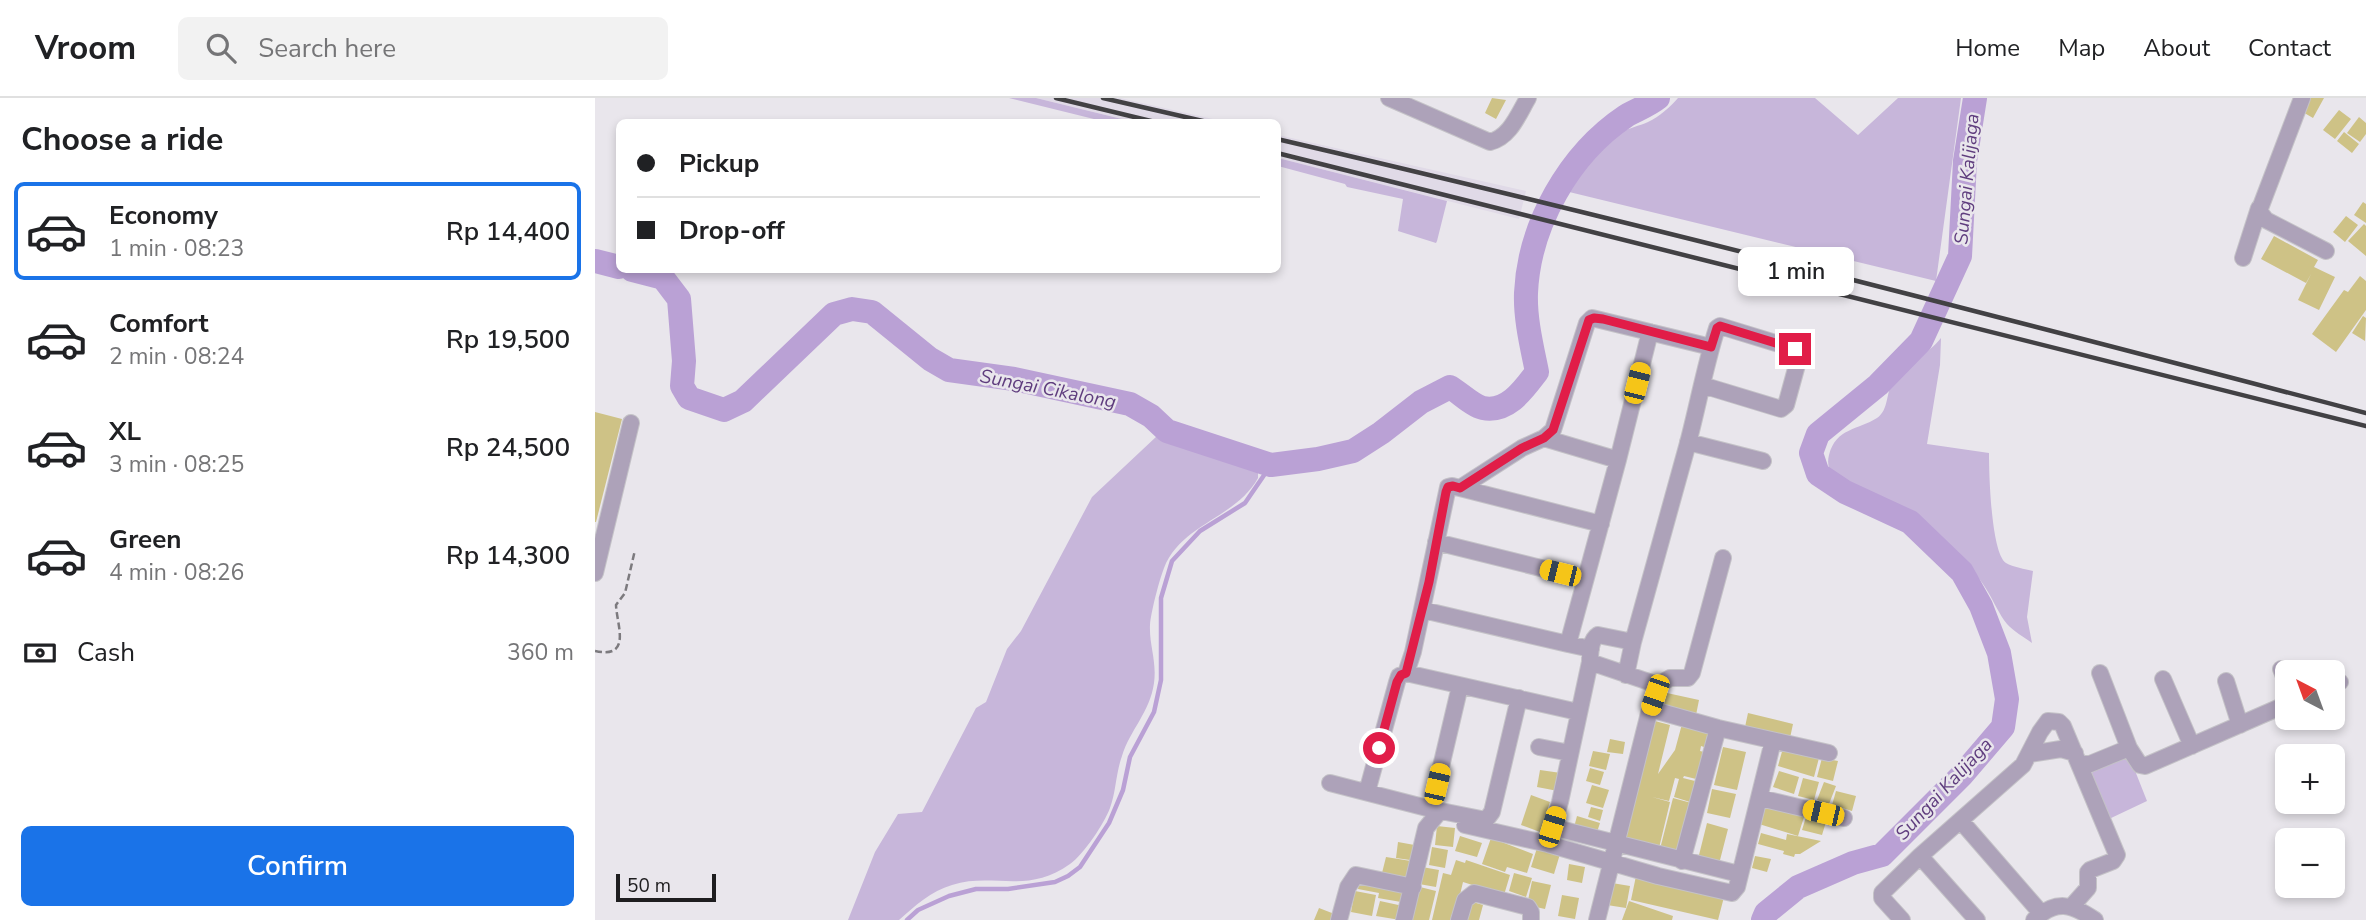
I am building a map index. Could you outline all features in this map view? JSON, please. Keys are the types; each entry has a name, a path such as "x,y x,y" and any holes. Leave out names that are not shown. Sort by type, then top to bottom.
{"street":[{"path":"1389,98 1490,142 1506,135 1528,98"},
{"path":"2243,258 2259,208 2302,98"},
{"path":"2259,208 2266,220 2326,251"},
{"path":"1460,488 1522,448 1544,438 1556,425 1589,320 1603,319 1711,347"},
{"path":"1626,675 1633,642 1717,328 1720,326 1799,351 1800,357 1786,405 1781,409 1702,385"},
{"path":"1568,644 1650,332"},
{"path":"595,573 631,423"},
{"path":"1544,438 1618,460"},
{"path":"1688,442 1763,461"},
{"path":"1406,673 1423,610 1448,487 1453,486 1601,524"},
{"path":"1436,542 1585,579"},
{"path":"1597,920 1658,685 1670,678 1691,677 1723,558"},
{"path":"1423,610 1568,644 1626,675 1658,685"},
{"path":"1548,844 1594,638 1598,635 1633,642"},
{"path":"1367,792 1397,682 1401,675 1406,673 1578,712"},
{"path":"2100,673 2129,748 2137,762 2145,766 2275,709"},
{"path":"2163,679 2192,746"},
{"path":"2226,681 2240,725"},
{"path":"1404,920 1426,828 1435,814 1460,686"},
{"path":"1330,783 1435,814 1484,820 1491,816 1519,698"},
{"path":"1650,709 1717,728 1829,753"},
{"path":"1902,920 1882,898 1882,893 2024,765 2044,726 2048,721 2054,720 2063,726 2117,855 2113,860 2088,872 2088,888 2072,906"},
{"path":"1682,861 1717,728"},
{"path":"1465,816 1465,825 1732,893 1737,887 1773,741"},
{"path":"1539,747 1570,753"},
{"path":"2030,754 2061,750 2086,766 2129,748"},
{"path":"1760,798 1845,817"},
{"path":"1961,821 2037,917 2057,906 2072,906 2095,920"},
{"path":"1552,827 1739,874"},
{"path":"1920,856 1977,920"},
{"path":"1339,920 1348,887 1356,875 1413,887"},
{"path":"1459,920 1465,900 1477,893 1528,907 1531,920"}],"path":[{"path":"595,651 611,652 618,647 621,638 616,605 625,593 635,550"}],"shaded area":[{"path":"1009,98 1036,98 1122,119 1094,119"},
{"path":"1036,98 1120,98 1213,119 1122,119"},
{"path":"1678,98 1815,98 1858,135 1898,98 1961,98 1936,281 1561,190 1581,165 1604,144 1622,132 1648,122"},
{"path":"1281,136 1526,191 1519,219 1281,159"},
{"path":"1281,159 1447,201 1436,243 1398,231 1403,199 1347,187 1345,184 1281,167"},
{"path":"1941,338 1940,365 1927,444 1989,453 1992,512 2001,556 2006,563 2033,571 2027,617 2032,643 2007,624 1980,580 1947,544 1899,509 1843,483 1831,472 1828,464 1832,446 1837,440 1881,415 1893,380"},
{"path":"1157,436 1258,468 1258,478 1236,503 1183,541 1164,568 1150,625 1155,667 1152,693 1120,762 1110,808 1098,830 1070,864 1039,879 952,885 930,895 899,920 848,920 875,852 898,814 922,812 976,708 986,702 1007,649 1021,631 1092,497"},
{"path":"2128,753 2147,801 2109,819 2091,773"}],"building":[{"path":"1492,98 1506,100 1496,119 1485,113"},
{"path":"2308,98 2324,98 2313,118 2301,111"},
{"path":"2339,110 2351,119 2335,139 2323,130"},
{"path":"2359,117 2366,123 2366,134 2360,142 2347,133"},
{"path":"2344,132 2359,144 2352,153 2337,141"},
{"path":"2363,202 2366,204 2366,223 2354,215"},
{"path":"2346,216 2358,225 2345,242 2333,232"},
{"path":"2364,224 2366,226 2366,256 2348,241"},
{"path":"2274,236 2318,260 2314,267 2335,277 2319,310 2298,300 2311,274 2306,283 2261,259"},
{"path":"2360,276 2366,281 2366,310 2336,352 2312,334 2344,290 2348,292"},
{"path":"2363,316 2366,318 2365,341 2352,333"},
{"path":"595,412 622,419 596,522 595,522"},
{"path":"1667,693 1699,700 1696,715 1663,708"},
{"path":"1748,713 1793,724 1790,738 1745,727"},
{"path":"1651,720 1670,725 1658,774 1675,750 1682,724 1715,732 1710,749 1701,746 1700,751 1708,753 1700,780 1684,776 1683,778 1695,781 1690,802 1674,797 1679,779 1675,778 1669,801 1652,797 1670,802 1659,848 1621,839"},
{"path":"1610,739 1625,742 1623,754 1607,752"},
{"path":"1723,747 1746,752 1737,790 1714,785"},
{"path":"1783,748 1819,758 1814,777 1778,766"},
{"path":"1593,751 1610,754 1606,770 1589,766"},
{"path":"1822,758 1838,761 1833,781 1817,777"},
{"path":"1590,768 1604,772 1600,785 1586,781"},
{"path":"1540,770 1561,773 1558,791 1537,787"},
{"path":"1779,771 1799,777 1794,794 1773,787"},
{"path":"1803,778 1819,782 1814,800 1798,796"},
{"path":"1824,782 1836,786 1829,804 1817,800"},
{"path":"1592,785 1609,790 1603,808 1586,803"},
{"path":"1712,789 1736,794 1730,818 1707,813"},
{"path":"1836,791 1856,796 1852,811 1832,805"},
{"path":"1531,795 1550,802 1540,832 1521,825"},
{"path":"1673,798 1695,804 1682,855 1660,849"},
{"path":"1765,805 1804,817 1798,836 1759,824"},
{"path":"1591,807 1603,810 1600,821 1588,817"},
{"path":"1577,816 1600,823 1595,838 1573,831"},
{"path":"1806,817 1826,822 1822,835 1802,830"},
{"path":"1707,823 1728,829 1719,864 1698,859"},
{"path":"1437,826 1455,828 1453,847 1435,845"},
{"path":"1761,833 1786,840 1787,834 1821,841 1794,857 1783,854 1784,851 1758,844"},
{"path":"1460,836 1482,843 1477,857 1455,851"},
{"path":"1491,838 1533,854 1527,873 1507,867 1505,872 1482,864"},
{"path":"1398,842 1420,846 1417,861 1396,858"},
{"path":"1432,847 1448,850 1445,868 1429,865"},
{"path":"1537,848 1560,854 1554,874 1531,867"},
{"path":"1755,856 1771,859 1767,872 1752,868"},
{"path":"1386,857 1417,862 1414,878 1382,873"},
{"path":"1456,860 1465,863 1466,860 1510,875 1504,895 1463,882 1454,920 1432,920 1443,873 1451,875"},
{"path":"1569,864 1585,867 1582,883 1567,880"},
{"path":"1422,867 1439,870 1436,887 1419,884"},
{"path":"1514,873 1532,878 1526,897 1509,891"},
{"path":"1360,876 1404,886 1401,902 1378,898 1379,893 1358,889"},
{"path":"1636,876 1724,897 1718,920 1631,900"},
{"path":"1532,881 1551,885 1545,909 1527,905"},
{"path":"1612,883 1630,886 1626,908 1607,905"},
{"path":"1416,886 1436,891 1429,920 1408,920"},
{"path":"1355,891 1376,895 1372,916 1351,912"},
{"path":"1562,895 1579,898 1575,919 1558,916"},
{"path":"1466,900 1483,905 1479,920 1461,920"},
{"path":"1380,901 1403,906 1400,920 1376,916"},
{"path":"1629,901 1673,916 1672,920 1622,920"},
{"path":"1319,908 1337,915 1335,920 1314,920"}],"waterway":[{"name":"Sungai Cikalong","path":"644,273 663,278 679,299 684,361 682,386 689,398 724,410 743,401 834,314 852,309 872,312 930,359 949,370 1014,379 1130,404 1151,416 1167,431 1271,465 1318,459 1353,451 1421,402 1450,387 1479,407 1492,409 1508,403 1521,392 1537,372 1528,323 1526,293 1529,267 1544,217 1570,171 1587,150 1626,116 1658,98"},
{"name":"Sungai Kalijaga","path":"1763,920 1766,913 1798,887 1853,863 1882,855 1962,775 2003,727 2007,699 1999,653 1981,606 1962,572 1910,522 1845,492 1818,474 1811,453 1818,434 1878,385 1921,341 1960,256 1965,161 1975,98"},
{"name":"Sungai Cikalong","path":"595,261 616,266"},
{"path":"907,920 918,910 949,896 976,889 1008,889 1055,882 1080,867 1109,823 1123,790 1130,757 1154,712 1161,680 1161,598 1172,561 1200,531 1245,503 1271,465"}],"railway":[{"path":"1056,98 1143,119"},
{"path":"1103,98 1194,119"},
{"path":"1281,140 1687,238 2366,413"},
{"path":"1281,154 2366,426"}],"route":[{"path":"1379,748 1399,676 1406,673 1413,652 1448,487 1460,488 1553,430 1589,320 1603,319 1711,347 1720,326 1795,349"}]}
